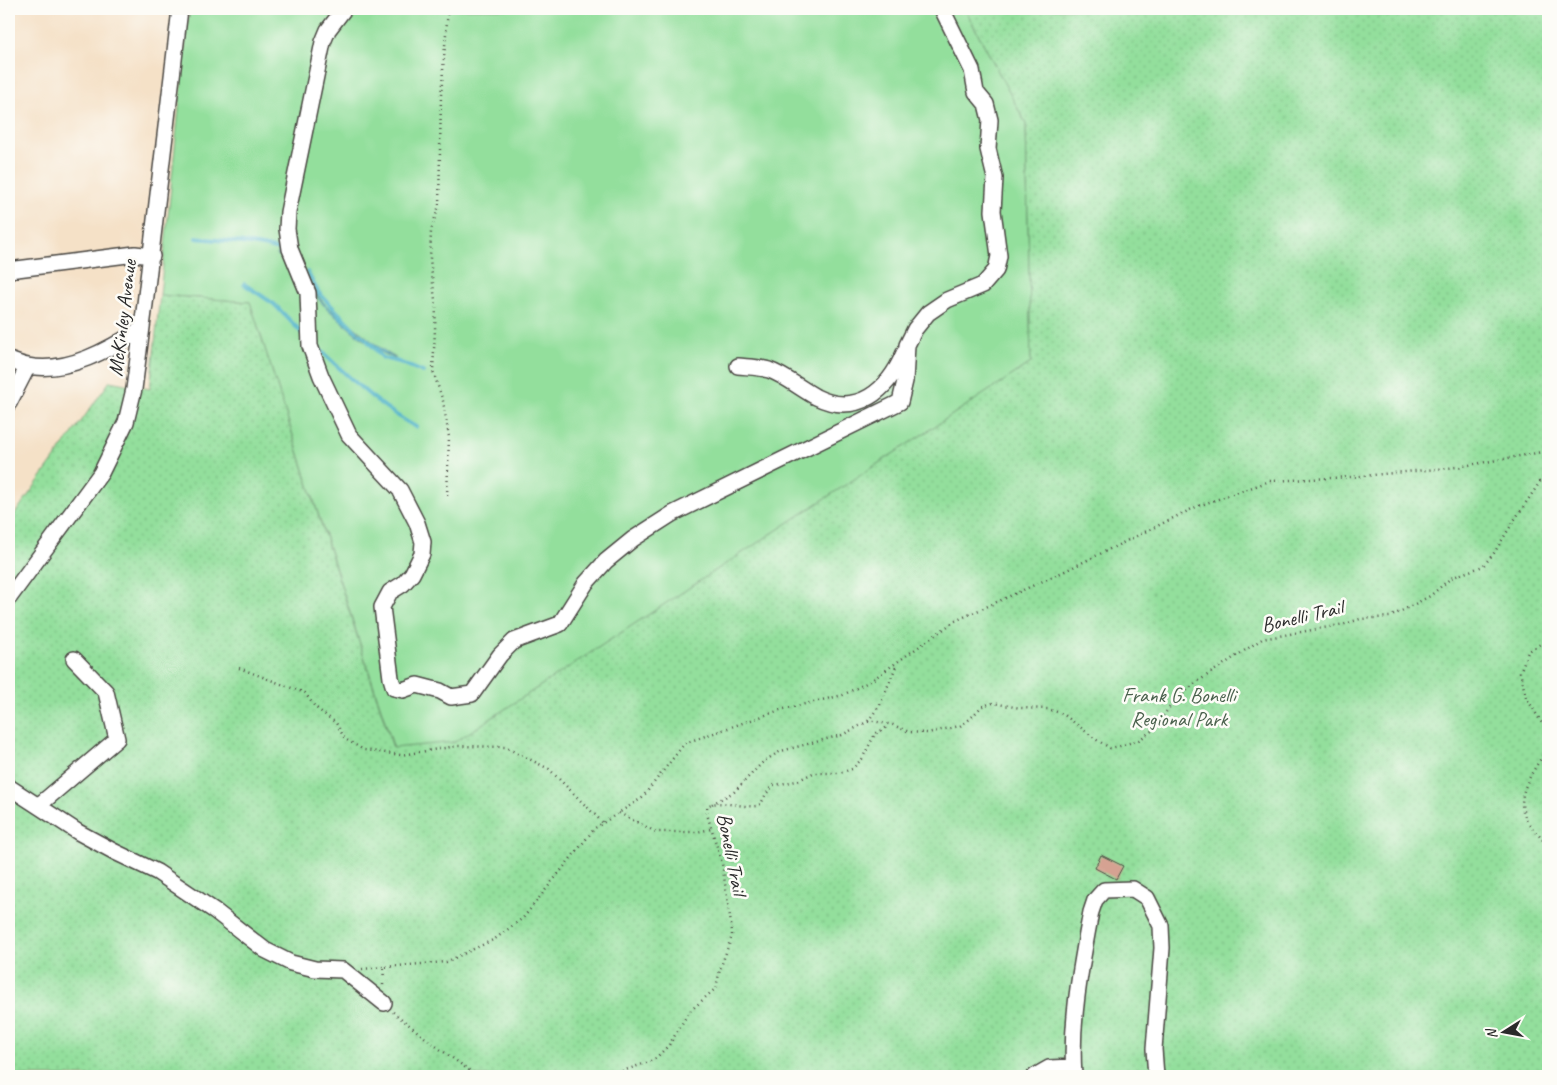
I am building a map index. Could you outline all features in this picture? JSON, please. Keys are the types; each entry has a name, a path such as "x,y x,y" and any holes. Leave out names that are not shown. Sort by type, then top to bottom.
{"street":[{"name":"McKinley Avenue","path":"9,598 101,473 126,422 134,389 152,256 180,9"},
{"path":"344,9 328,30 323,42 288,212 287,228 290,248 308,293 310,346 321,376 349,435 400,490 417,523 423,542 422,554 412,574 403,584 390,592 382,607 391,678 394,688 403,690 416,685 440,691 451,697 472,694 500,655 514,641 560,624 586,583 606,561 633,539 672,514 900,402 905,381 907,345"},
{"path":"738,366 770,370 817,397 834,404 868,399 881,389 900,362 915,329 928,313 947,300 983,285 996,270 999,256 993,211 995,178 988,149 990,120 986,104 976,92 972,70 942,9"},
{"path":"9,270 135,254 152,256"},
{"path":"9,360 28,366 47,367 78,361 118,344 141,329"},
{"path":"9,403 28,366"},
{"path":"38,806 117,739 106,692 74,659"},
{"path":"9,786 85,836 157,872 215,911 265,950 291,962 315,968 343,970 384,1003"},
{"path":"1035,1076 1049,1068 1073,1072 1072,1047 1075,1010 1090,912 1095,900 1104,890 1133,889 1147,898 1161,926 1162,948 1154,1049 1156,1076"}],"path":[{"path":"447,496 449,437 444,401 433,371 436,308 430,260 431,230 439,206 442,95 448,9"},
{"path":"477,1076 403,1021 384,1003 384,967 446,962 495,940 523,918 595,828 642,798 685,743 780,710 843,695 872,680 955,621 1198,506 1270,481 1351,477 1458,467 1548,452"},
{"name":"Bonelli Trail","path":"608,1076 656,1058 670,1045 689,1012 716,988 720,969 731,942 732,931 722,863 706,810 707,806 712,804 756,806 761,804 766,794 774,785 797,781 813,773 840,772 852,769 862,759 875,734 890,725 909,732 927,733 960,726 970,719 982,706 993,703 1020,708 1048,709 1063,714 1096,740 1110,748 1139,740 1153,730 1171,705 1194,684 1262,638 1345,624 1360,619 1390,617 1430,596 1451,578 1483,566 1494,553 1548,470"},
{"path":"1548,639 1528,652 1520,672 1526,697 1548,733"},
{"path":"867,722 880,705 898,662"},
{"path":"239,668 306,693 315,707 336,723 345,739 364,750 401,755 457,746 505,747 549,769 603,823"},
{"path":"712,804 734,792 753,771 781,751 842,735 867,722 873,721 890,725"},
{"path":"1548,747 1526,782 1521,801 1526,819 1546,844 1548,860"},
{"path":"619,813 656,832 696,832 712,829"}],"green space":[{"path":"189,9 965,9 1026,124 1031,363 455,742 394,749 250,302 160,295"},
{"name":"Frank G. Bonelli Regional Park","path":"965,9 1548,9 1548,1076 9,1076 9,522 110,381 150,389 160,295 250,302 393,748 455,742 1031,363 1026,124"}],"water":[{"path":"279,253 287,256 299,267 326,305 396,358 380,351 334,315 320,301 297,268 291,262 276,255"}],"building":[{"path":"1101,855 1123,866 1116,879 1095,868"}],"waterway":[{"path":"196,238 258,245 287,254"},
{"path":"307,272 319,293 353,328"},
{"path":"244,284 274,304 305,336"},
{"path":"366,339 383,358 399,362 423,372"},
{"path":"317,347 376,400 416,427"}]}
